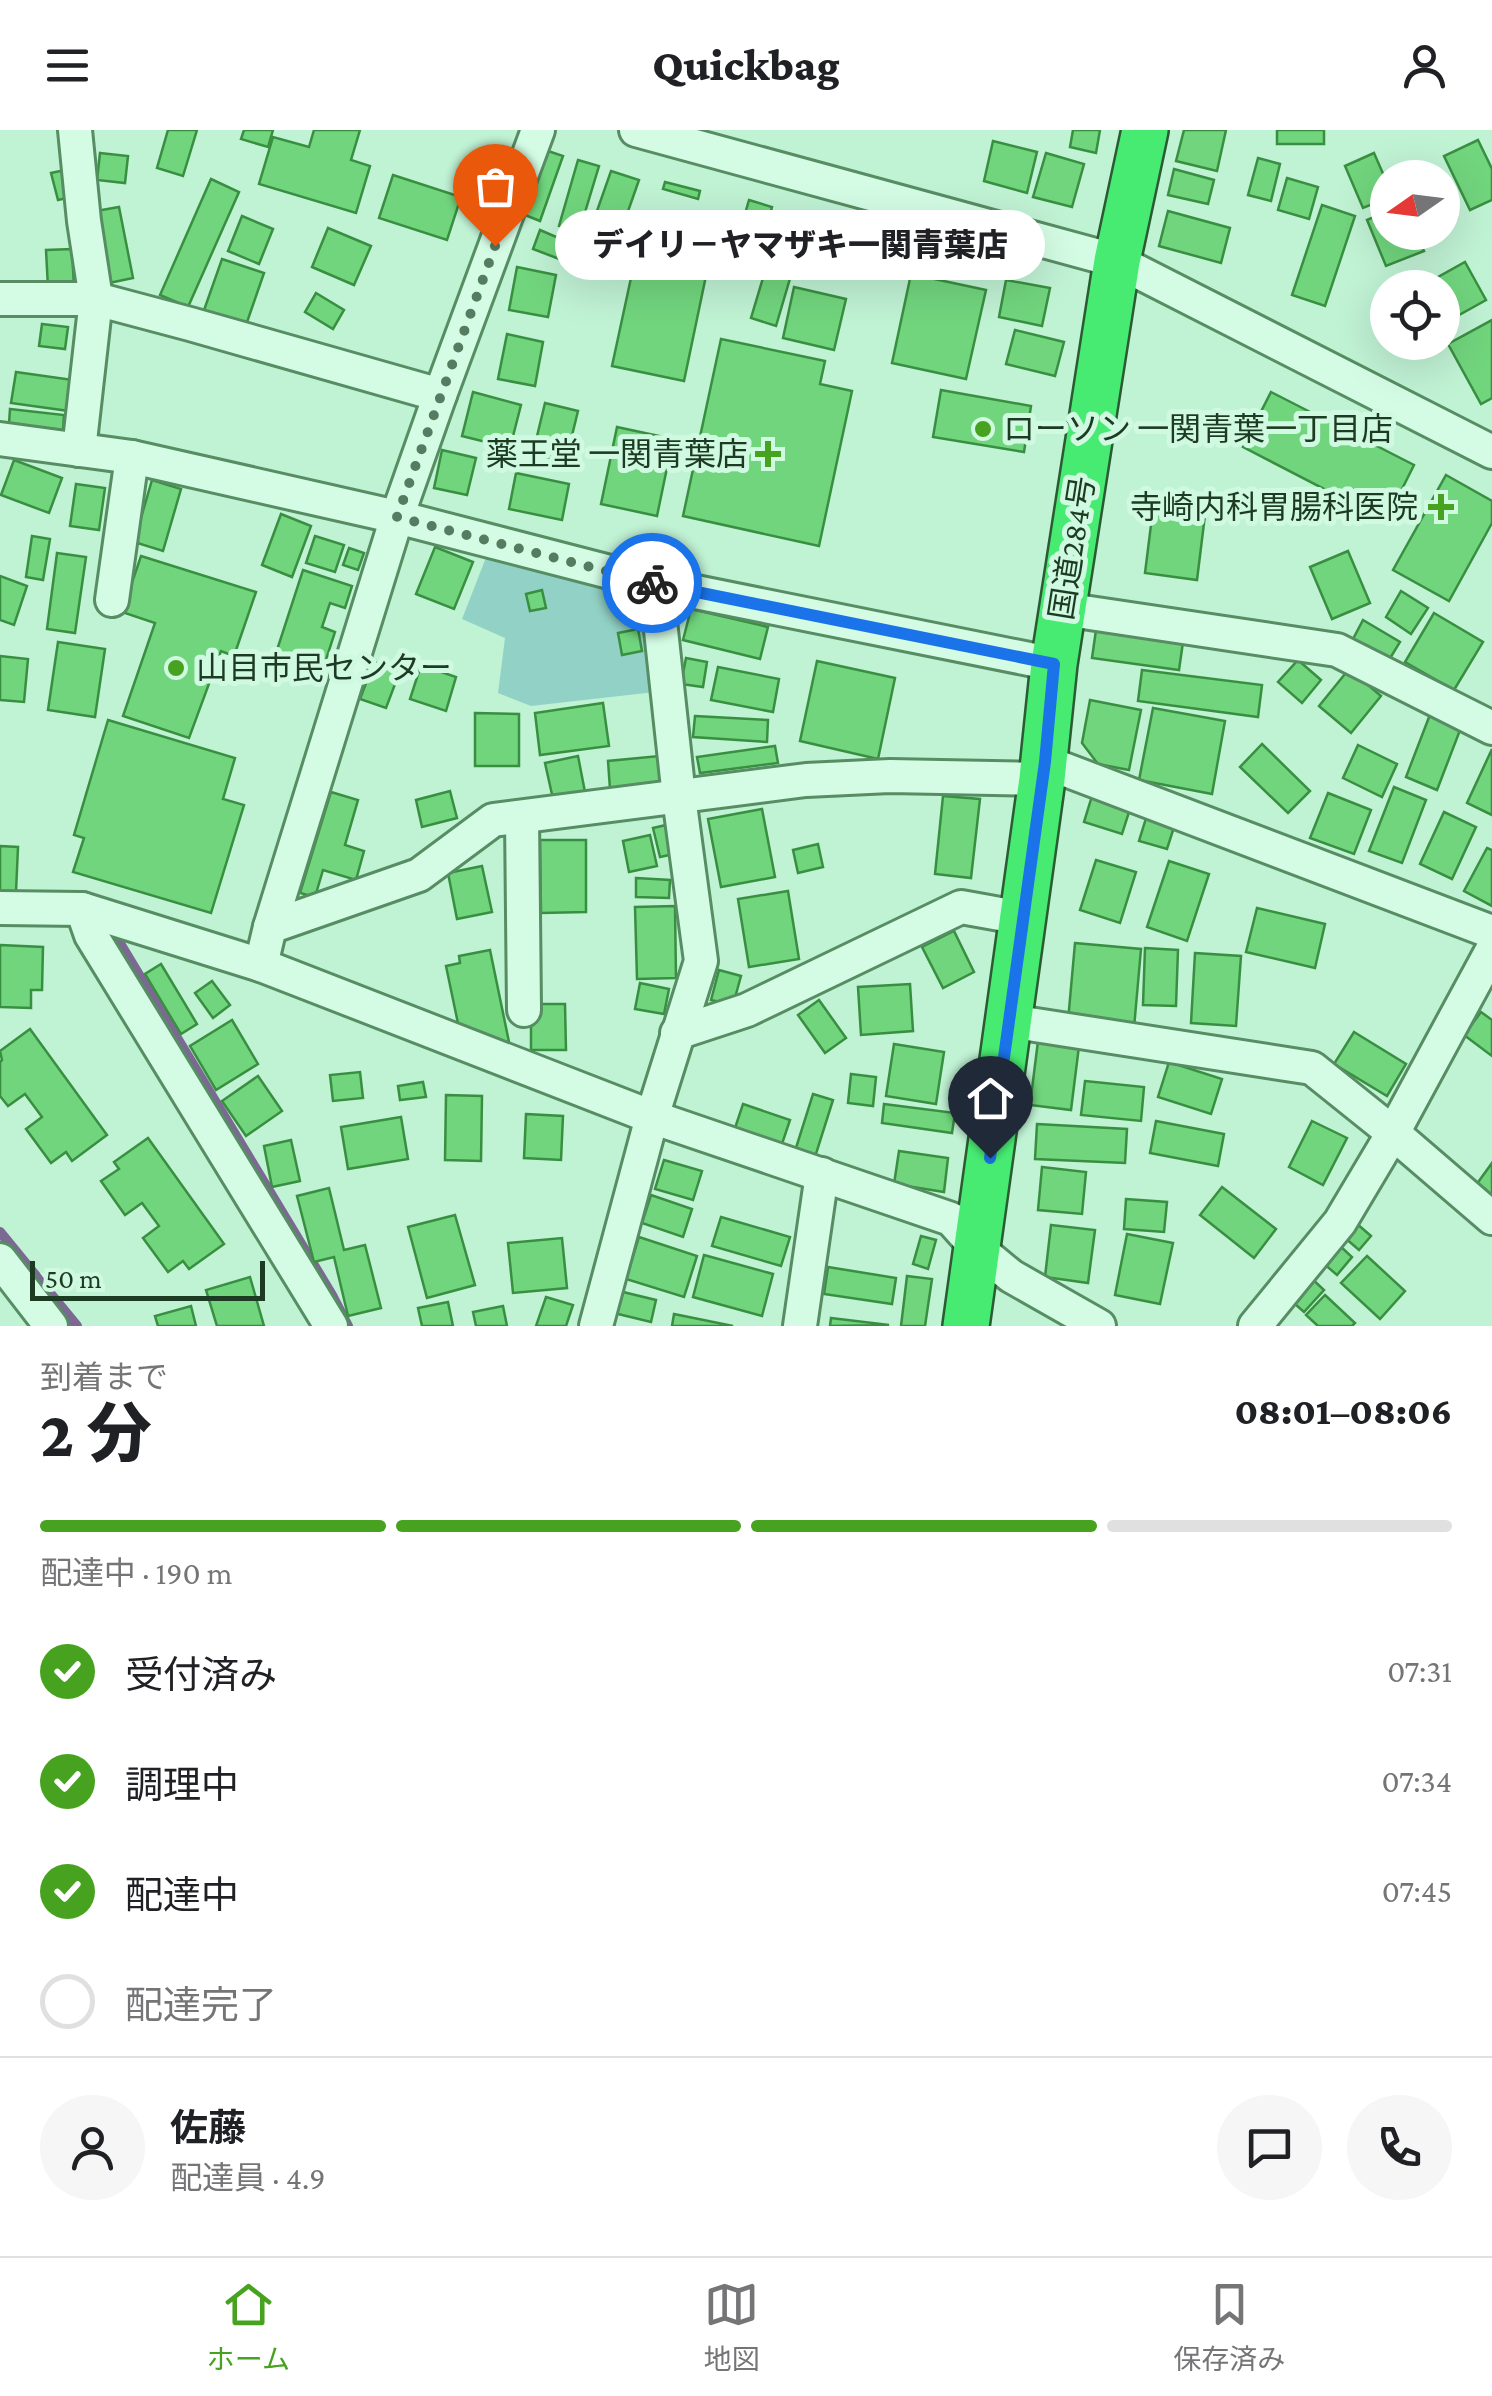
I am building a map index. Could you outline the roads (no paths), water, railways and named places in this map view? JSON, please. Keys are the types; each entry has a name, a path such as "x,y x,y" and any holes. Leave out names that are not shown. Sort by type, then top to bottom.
{"highway":[{"name":"国道284号","path":"966,1326 1044,771 1054,664 1117,261 1145,130"}],"street":[{"path":"75,130 96,299 79,450"},
{"path":"261,965 397,517 538,130"},
{"path":"636,130 1117,261 1492,452"},
{"path":"0,299 96,299 440,395"},
{"path":"0,439 132,457 397,517 656,584 1054,664"},
{"path":"112,600 132,457"},
{"path":"596,1326 652,1117 701,961 656,584"},
{"path":"1063,608 1336,650 1492,728"},
{"path":"270,926 420,875 493,820 806,780 1044,771 1492,932"},
{"path":"522,816 524,1010"},
{"path":"0,908 82,909 261,965 652,1117 950,1219 1010,1276 1099,1326"},
{"path":"677,1033 747,1010 962,908 1022,918"},
{"path":"82,909 91,935 331,1326"},
{"path":"1255,1326 1340,1222 1492,950"},
{"path":"1010,1021 1312,1068 1492,1218"},
{"path":"800,1326 822,1174"},
{"path":"0,1260 51,1326"}],"waterway":[{"path":"118,940 348,1326"},
{"path":"0,1232 77,1326"}],"place":[{"name":"デイリ－ヤマザキ一関青葉店","path":"495,246"},
{"name":"ローソン 一関青葉一丁目店","path":"983,429"},
{"name":"薬王堂 一関青葉店","path":"768,454"},
{"name":"寺崎内科胃腸科医院","path":"1441,507"},
{"name":"山目市民センター","path":"176,668"}]}
